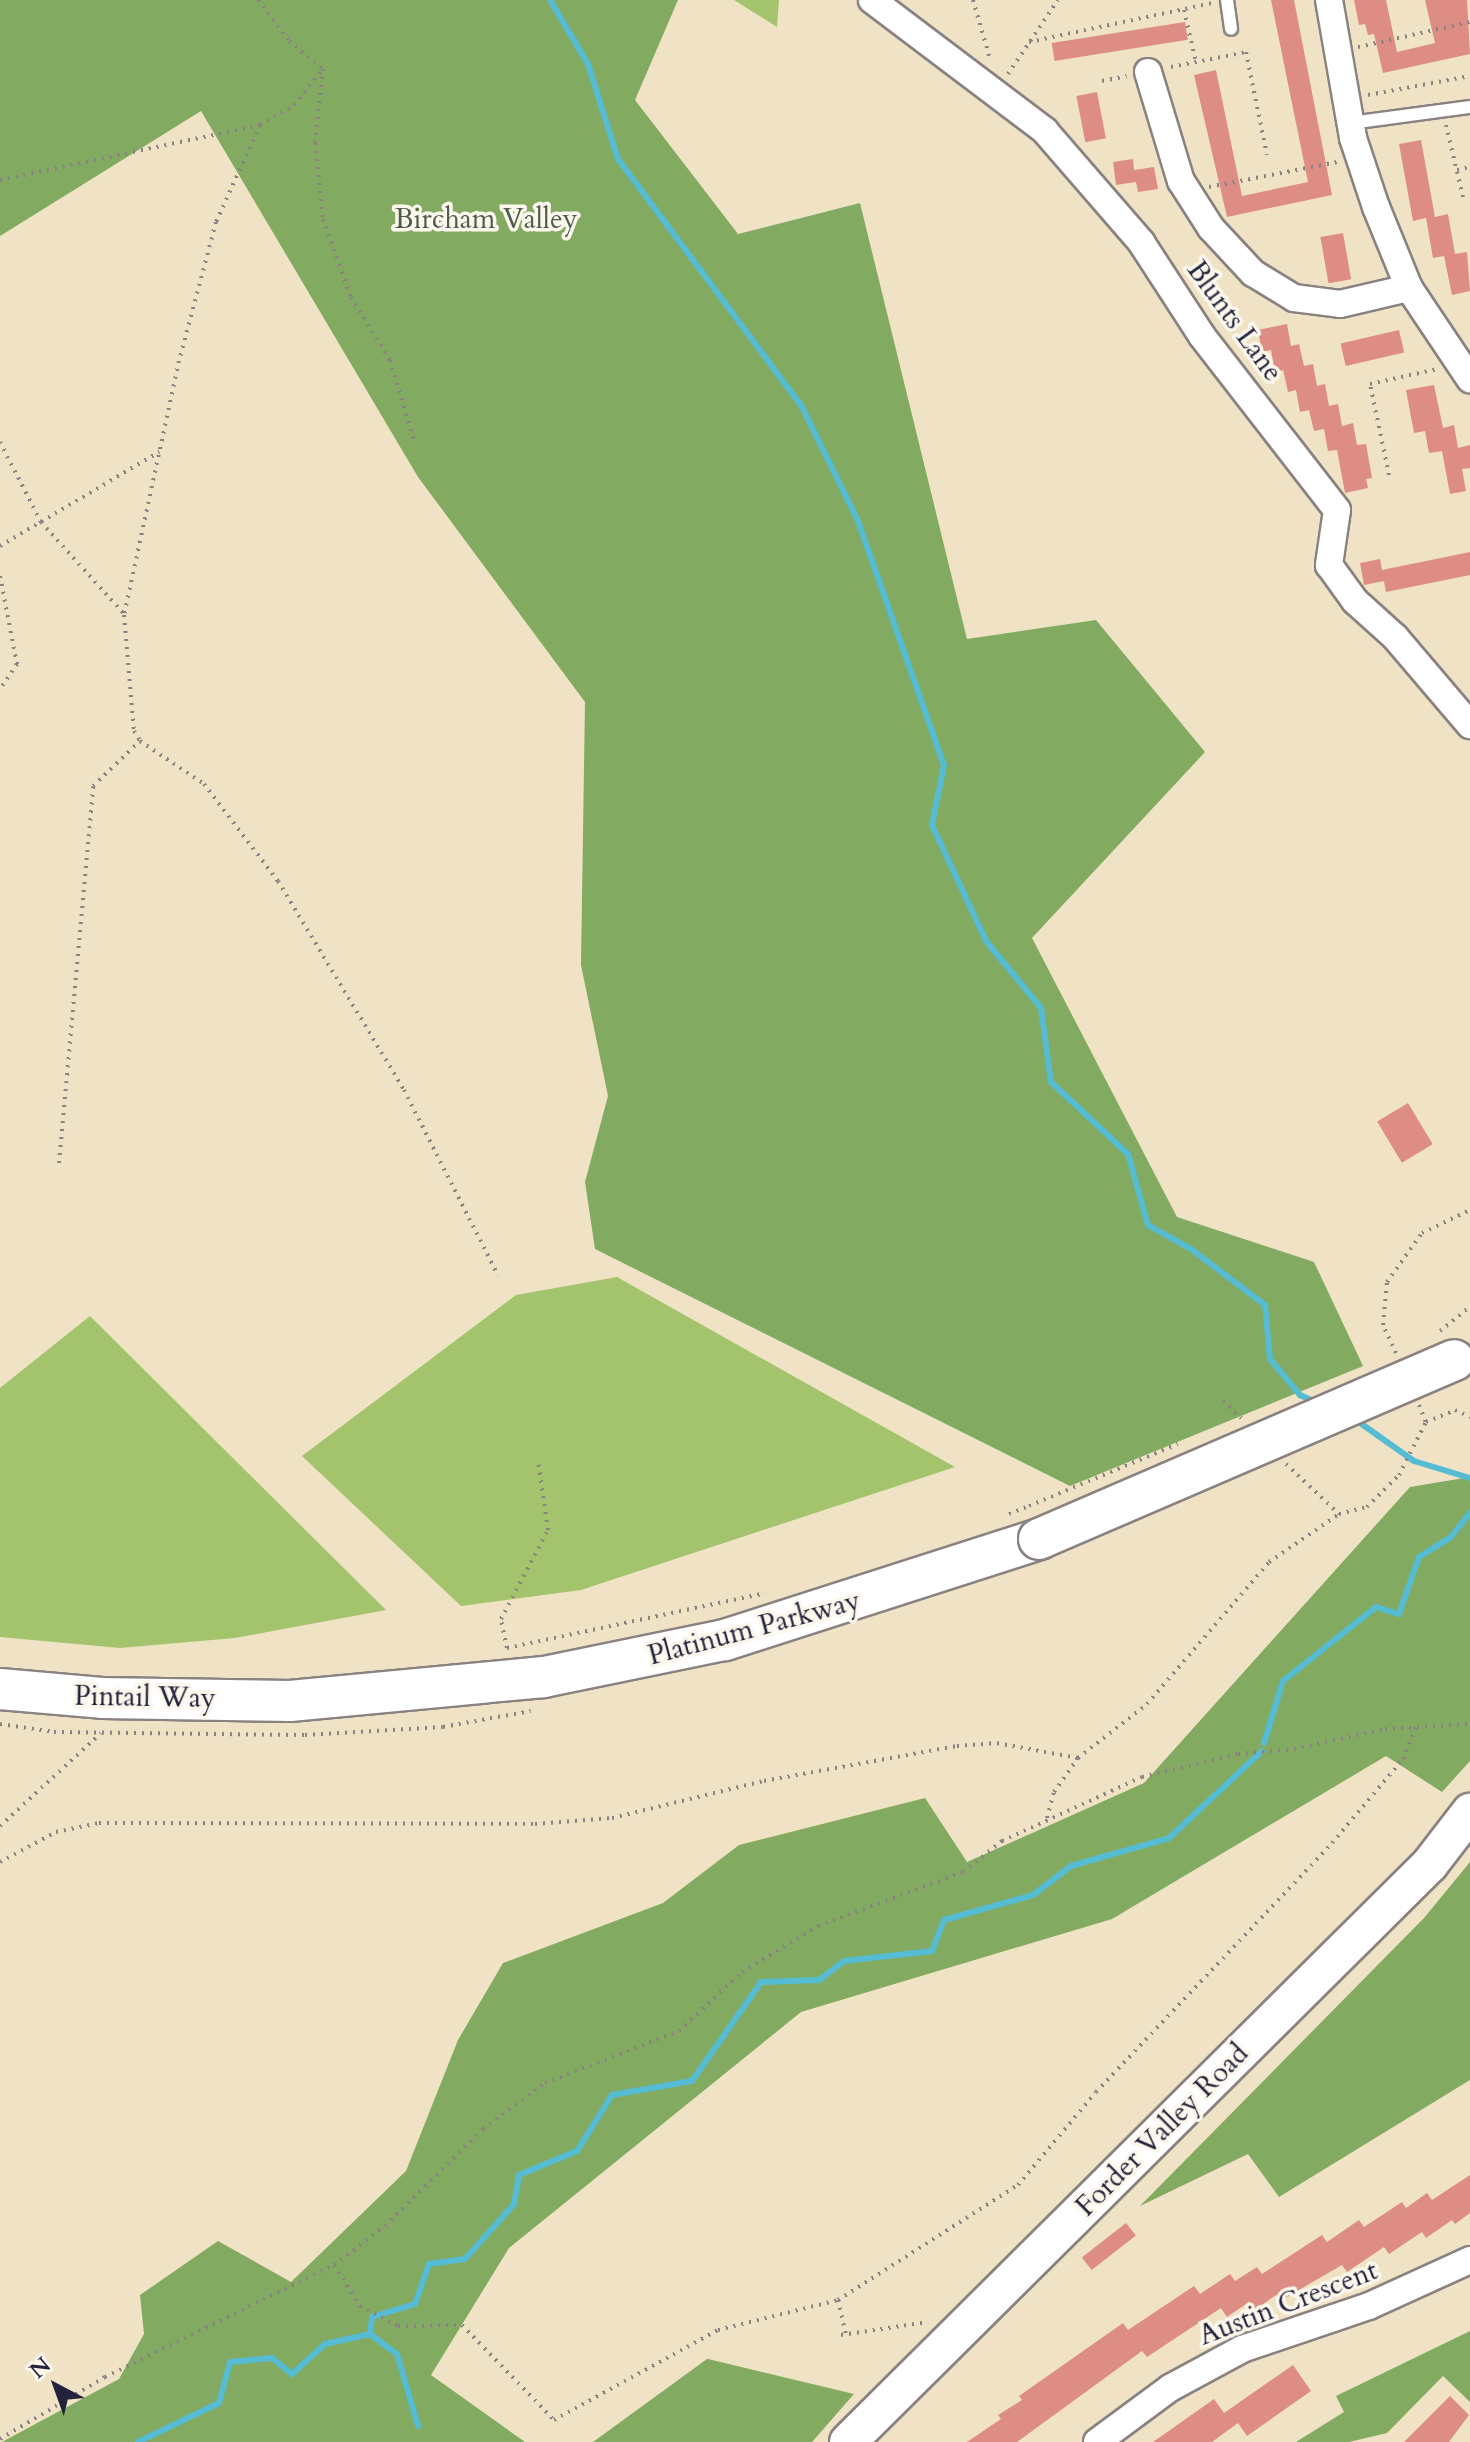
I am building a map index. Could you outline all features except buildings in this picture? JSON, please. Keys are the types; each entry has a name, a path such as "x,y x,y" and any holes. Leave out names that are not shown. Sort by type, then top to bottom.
{"main road":[{"name":"Platinum Parkway","path":"0,1715 165,1723 268,1721 290,1701 441,1690 664,1654 884,1592 1034,1522 1453,1349"},
{"name":"Pintail Way","path":"0,1689 102,1698 290,1701"},
{"name":"Forder Valley Road","path":"848,2442 1430,1864 1470,1812"}],"street":[{"name":"Blunts Lane","path":"872,0 1045,131 1141,242 1202,336 1337,510 1329,565 1355,601 1395,637 1470,725"},
{"path":"1329,0 1348,111 1376,207 1409,288 1464,372"},
{"path":"1148,72 1187,191 1211,228 1253,273 1294,298 1340,304 1409,288"},
{"name":"Austin Crescent","path":"1097,2442 1170,2388 1242,2349 1369,2306 1470,2260"}],"lane":[{"path":"1227,0 1231,29"},
{"path":"1348,111 1470,107"}],"path":[{"path":"258,0 289,41 323,69"},
{"path":"973,0 981,39"},
{"path":"994,95 1058,0"},
{"path":"1029,42 1227,0"},
{"path":"1184,9 1196,62"},
{"path":"1336,52 1470,22"},
{"path":"1102,81 1246,52 1267,155"},
{"path":"0,180 260,125 294,105 323,69"},
{"path":"323,69 315,143 323,219 351,297 390,360 414,441"},
{"path":"1348,111 1470,76"},
{"path":"1443,110 1463,197"},
{"path":"260,125 216,222 159,452 124,615 129,695 140,741 204,784 278,881 404,1090 498,1275"},
{"path":"1187,191 1333,163"},
{"path":"1456,170 1470,167"},
{"path":"1389,475 1370,384 1464,372"},
{"path":"0,442 41,522 124,615"},
{"path":"0,546 159,452"},
{"path":"0,576 17,664 0,689"},
{"path":"59,1163 93,786 140,741"},
{"path":"1402,1366 1383,1325 1387,1282 1422,1233 1470,1210"},
{"path":"1453,1349 1470,1307"},
{"path":"1414,1394 1426,1422"},
{"path":"1047,1818 1054,1792 1078,1758 1147,1704 1269,1562 1339,1514 1367,1507 1399,1475 1426,1422 1455,1410 1470,1417"},
{"path":"507,1648 501,1619 548,1530 538,1461"},
{"path":"1004,1517 1034,1522"},
{"path":"492,1650 778,1590"},
{"path":"0,2439 105,2377 334,2265 385,2226 483,2129 545,2083 679,2031 742,1972 818,1926 963,1872 1002,1841 1142,1777 1242,1754 1416,1727 1470,1724"},
{"path":"334,2265 360,2306 392,2323 462,2325 554,2420 718,2330 838,2300 1018,2185 1096,2092 1332,1843 1403,1759 1416,1727"},
{"path":"0,1826 101,1732"},
{"path":"0,1862 56,1832 99,1823 535,1824 612,1818 764,1781 957,1746 997,1743 1078,1758"},
{"path":"838,2300 844,2334 934,2321"}],"green space":[{"name":"Bircham Valley","path":"0,0 678,0 635,100 738,234 860,203 967,639 1096,620 1205,752 1032,938 1177,1217 1314,1262 1363,1366 1070,1486 595,1249 585,1182 608,1096 581,965 585,702 418,477 201,111 0,236"},
{"path":"734,0 779,0 777,27"},
{"path":"617,1277 955,1467 581,1590 461,1606 302,1456 516,1295"},
{"path":"90,1316 386,1610 235,1638 120,1648 0,1637 0,1388"},
{"path":"1470,1477 1470,1761 1442,1792 1386,1756 1112,1919 801,2012 509,2248 431,2375 525,2442 2,2442 119,2379 144,2334 140,2295 218,2241 291,2282 406,2171 458,2040 503,1963 663,1903 739,1845 925,1798 967,1862 1144,1783 1410,1487"},
{"path":"1470,1862 1470,2080 1279,2197 1248,2154 1140,2206 1424,1918"},
{"path":"1470,2331 1470,2402 1443,2376 1387,2433 1349,2442 1296,2442 1344,2412 1336,2396"},
{"path":"707,2359 854,2394 812,2442 593,2442"}],"waterway":[{"path":"550,0 588,64 618,159 802,407 858,521 944,765 932,825 986,941 1041,1008 1051,1082 1128,1154 1148,1225 1191,1249 1265,1305 1270,1359 1300,1395 1316,1402"},
{"path":"1356,1420 1414,1461 1470,1478"},
{"path":"1264,1743 1283,1681 1376,1607 1399,1614 1419,1557 1451,1537 1470,1513"},
{"path":"138,2442 219,2403 230,2362 272,2358 292,2374 325,2344 370,2334 372,2317 415,2304 429,2264 465,2259 514,2204 519,2175 577,2151 612,2095 692,2081 761,1982 819,1980 844,1961 932,1951 944,1920 1033,1895 1071,1866 1169,1838 1262,1751"},
{"path":"370,2334 397,2354 418,2426"}]}
